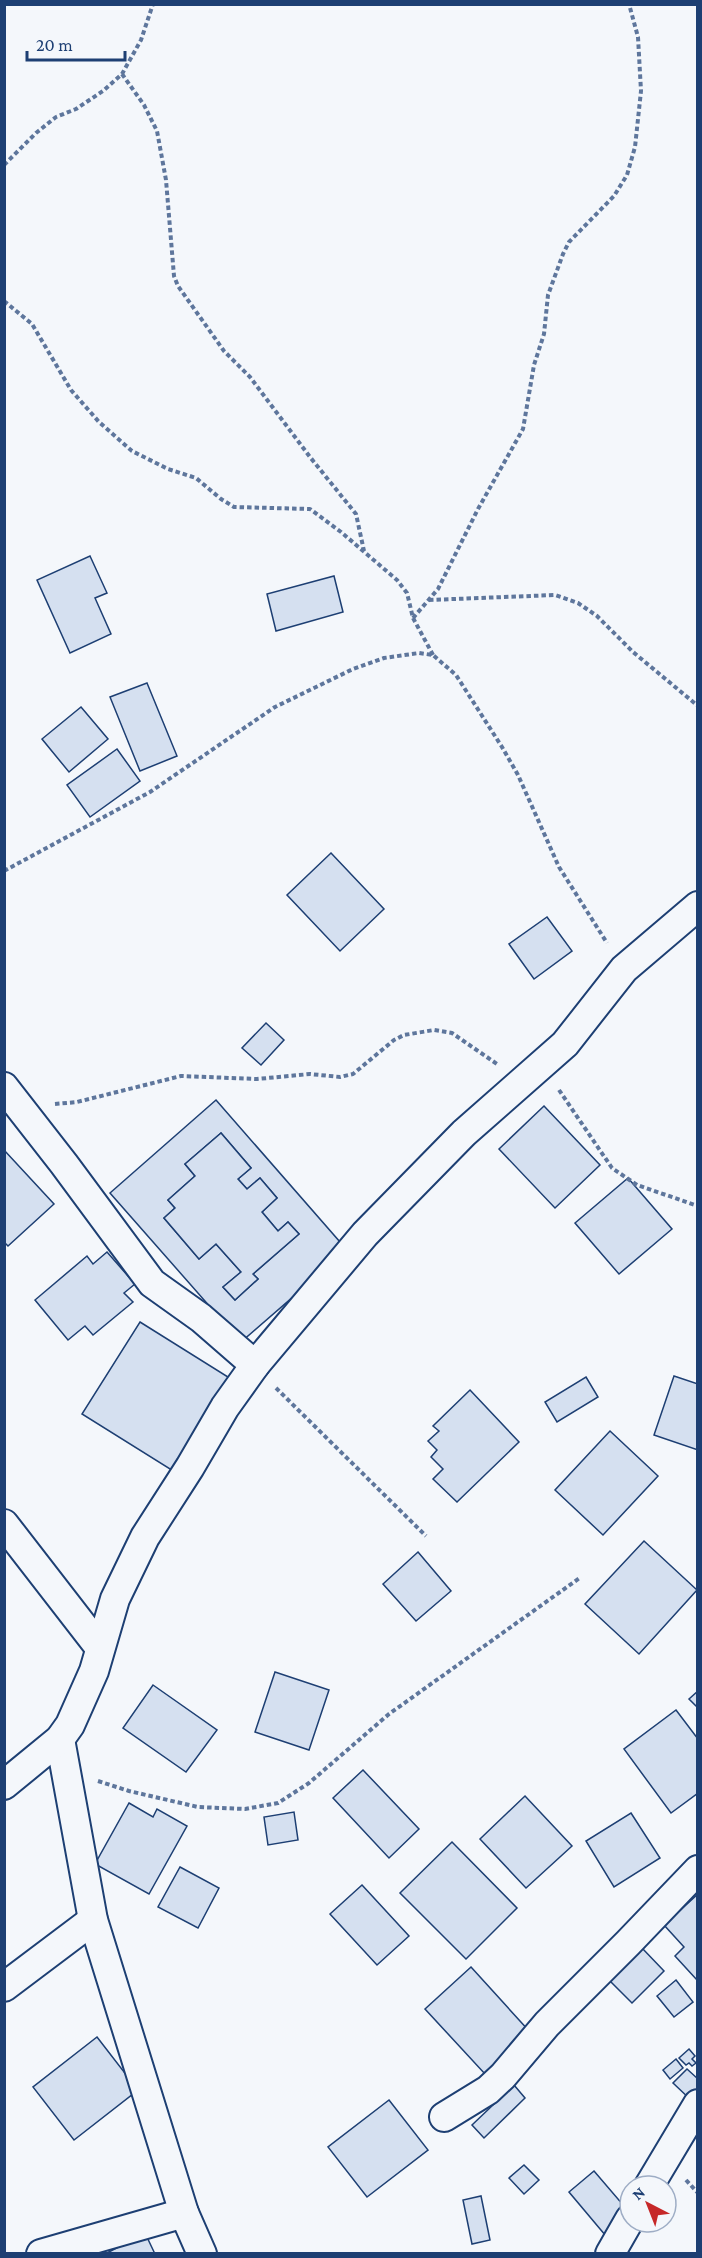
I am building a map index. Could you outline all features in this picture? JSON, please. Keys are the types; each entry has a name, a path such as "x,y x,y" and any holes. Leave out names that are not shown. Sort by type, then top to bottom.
{"street":[{"path":"4,1785 60,1739 70,1725 85,1695 115,1599 145,1537 225,1407 255,1365 365,1234 464,1133 565,1044 624,969 698,906"},
{"path":"12,1098 152,1283 201,1318 255,1365"},
{"path":"4,1524 100,1648"},
{"path":"60,1739 93,1920 184,2213 202,2253"},
{"path":"444,2117 488,2090 503,2076 547,2024 698,1870"},
{"path":"4,1987 93,1920"},
{"path":"656,2174 698,2104"},
{"path":"41,2253 184,2213"},
{"path":"610,2253 621,2234"}],"path":[{"path":"4,165 36,133 56,117 76,109 103,91 122,74 141,40 153,4"},
{"path":"413,618 438,589 478,509 523,429 534,365 544,334 548,295 563,254 569,242 614,196 627,175 635,147 641,91 638,37 628,4"},
{"path":"122,74 144,105 157,131 166,180 174,276 178,286 224,351 250,377 356,514 365,553"},
{"path":"4,301 32,324 71,390 99,422 132,451 168,469 196,478 234,507 310,509 397,580 407,593 413,618 433,655 456,675 502,747 518,775 559,867 624,969"},
{"path":"428,600 555,595 578,603 597,616 633,652 698,706"},
{"path":"4,871 150,792 275,706 352,669 384,658 418,653 433,655"},
{"path":"12,1098 77,1102 181,1076 257,1078 310,1074 340,1077 353,1074 394,1040 404,1035 434,1030 453,1034 532,1073 612,1168 637,1185 698,1206"},
{"path":"255,1365 426,1536"},
{"path":"66,1770 129,1791 198,1807 245,1809 278,1803 309,1783 388,1714 581,1577"}],"building":[{"path":"90,556 107,593 95,598 111,634 70,653 37,580"},
{"path":"334,576 343,612 276,631 267,594"},
{"path":"147,683 177,756 140,771 110,697"},
{"path":"81,707 108,739 69,772 42,739"},
{"path":"117,749 140,781 90,817 67,785"},
{"path":"331,853 384,909 340,951 287,895"},
{"path":"547,917 572,951 534,979 509,944"},
{"path":"266,1023 284,1040 261,1065 242,1048"},
{"path":"216,1100 347,1250 241,1342 110,1193","holes":["221,1133 251,1168 238,1179 247,1189 260,1178 277,1198 262,1212 278,1231 288,1222 299,1234 253,1274 258,1279 235,1300 223,1287 241,1272 216,1244 199,1259 164,1218 175,1208 168,1200 195,1176 185,1164"]},
{"path":"544,1106 600,1165 555,1208 499,1149"},
{"path":"221,1133 251,1168 238,1179 247,1189 260,1178 277,1198 262,1212 278,1231 288,1222 299,1234 253,1274 258,1279 235,1300 223,1287 241,1272 216,1244 199,1259 164,1218 175,1208 168,1200 195,1176 185,1164"},
{"path":"4,1150 54,1204 8,1246 4,1242"},
{"path":"628,1178 672,1229 619,1274 575,1223"},
{"path":"107,1252 135,1284 124,1293 133,1302 93,1335 85,1326 68,1340 35,1300 87,1256 93,1264"},
{"path":"140,1322 236,1382 178,1474 82,1414"},
{"path":"674,1376 698,1384 698,1450 654,1435"},
{"path":"586,1377 598,1397 557,1422 545,1402"},
{"path":"470,1390 519,1442 457,1502 433,1479 443,1469 431,1457 437,1450 428,1441 439,1431 433,1426"},
{"path":"610,1431 658,1476 603,1535 555,1490"},
{"path":"644,1541 697,1590 639,1654 585,1604"},
{"path":"418,1552 451,1591 416,1621 383,1584"},
{"path":"275,1672 329,1690 309,1750 255,1732"},
{"path":"153,1685 217,1730 186,1772 123,1728"},
{"path":"698,1691 698,1708 689,1699"},
{"path":"676,1710 698,1739 698,1793 671,1813 624,1749"},
{"path":"363,1770 419,1829 389,1858 333,1798"},
{"path":"525,1796 572,1846 526,1888 480,1839"},
{"path":"129,1803 153,1817 157,1809 187,1826 149,1894 95,1864"},
{"path":"294,1812 298,1840 268,1845 264,1817"},
{"path":"631,1813 660,1858 614,1887 586,1841"},
{"path":"452,1842 517,1908 466,1959 400,1893"},
{"path":"180,1867 219,1888 198,1928 158,1907"},
{"path":"362,1885 409,1936 377,1965 330,1914"},
{"path":"698,1894 697,1980 675,1956 684,1947 664,1925"},
{"path":"642,1948 664,1971 632,2003 610,1981"},
{"path":"471,1967 530,2032 485,2074 425,2009"},
{"path":"676,1980 693,2002 674,2017 657,1996"},
{"path":"97,2037 138,2090 74,2140 33,2087"},
{"path":"689,2049 695,2056 692,2059 696,2063 692,2066 689,2063 686,2065 679,2058"},
{"path":"676,2059 683,2068 670,2079 663,2070"},
{"path":"687,2069 698,2079 698,2095 692,2101 673,2083"},
{"path":"514,2085 525,2098 484,2138 472,2125"},
{"path":"389,2100 428,2150 367,2197 328,2147"},
{"path":"524,2165 539,2180 524,2194 509,2178"},
{"path":"594,2171 618,2199 618,2231 611,2242 569,2192"},
{"path":"481,2196 490,2240 472,2244 463,2200"},
{"path":"145,2233 155,2254 105,2254"}]}
